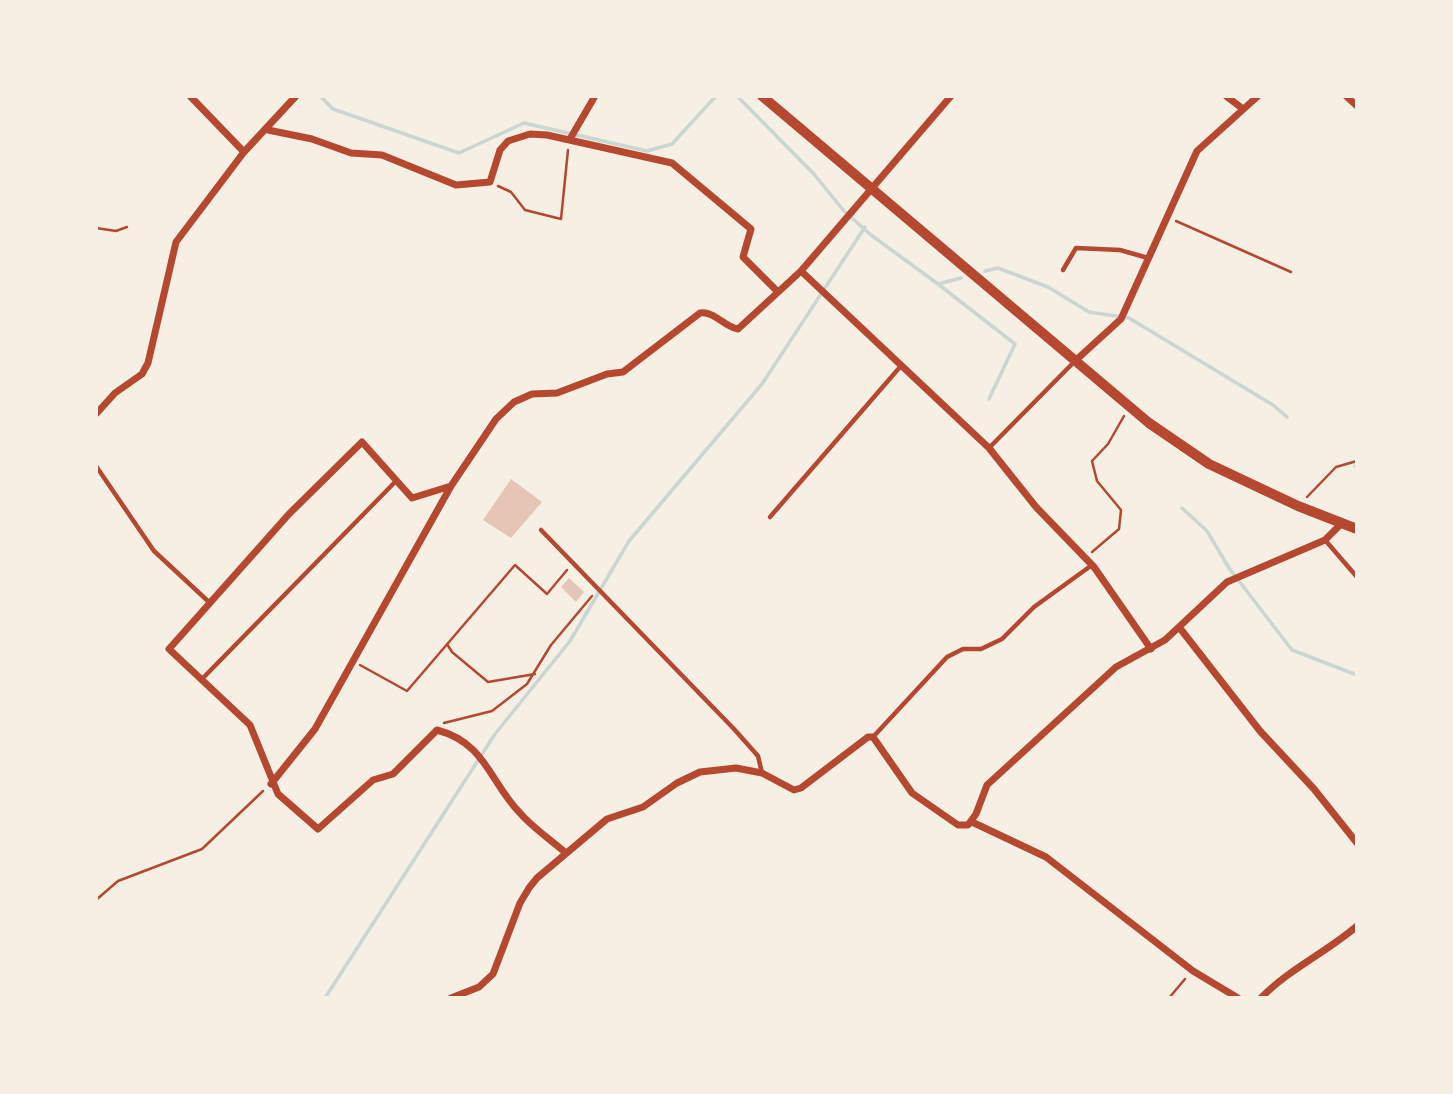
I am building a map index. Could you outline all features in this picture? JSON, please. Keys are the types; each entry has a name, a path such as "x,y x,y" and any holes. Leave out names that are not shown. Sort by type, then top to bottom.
{"main road":[{"path":"762,96 1130,407 1209,464 1298,506 1357,528"}],"street":[{"path":"190,96 244,152"},
{"path":"96,414 115,393 142,374 157,330 176,242 244,152 268,130 296,96"},
{"path":"572,136 595,96"},
{"path":"271,784 316,729 451,486 496,419 514,402 532,394 558,393 607,374 624,372 700,313 710,313 731,328 738,329 801,271 951,96"},
{"path":"1226,96 1243,108"},
{"path":"1074,361 1123,316 1197,151 1258,96"},
{"path":"1346,96 1357,106"},
{"path":"268,130 312,139 351,153 382,155 456,185 489,182 500,150 508,141 530,134 572,136 672,163 751,229 743,257 777,291"},
{"path":"801,271 989,448 1036,507 1093,565 1150,649"},
{"path":"451,486 412,498 362,442 289,514 169,649 250,725 271,784 297,814 318,828 373,780 393,774 437,730 455,735 488,764 503,792 520,814 566,853"},
{"path":"451,998 479,987 494,974 520,903 537,878 607,819 643,807 677,783 700,772 736,768 762,773 794,790 801,788 868,737 873,737 912,793 958,825 968,825 987,785 1116,667 1150,649 1180,627 1231,579 1269,566 1325,540 1342,523"},
{"path":"1180,627 1260,731 1319,794 1357,843"},
{"path":"972,821 1045,857 1193,971 1238,998"},
{"path":"1261,998 1282,979 1336,944 1357,926"}],"lane":[{"path":"1063,270 1076,248 1120,250 1148,258"},
{"path":"989,448 1074,361"},
{"path":"770,517 900,367"},
{"path":"96,467 154,551 210,603"},
{"path":"202,679 397,480"},
{"path":"541,530 758,756 762,773"},
{"path":"1325,540 1357,577"},
{"path":"873,737 947,657 963,649 981,649 1002,639 1034,607 1093,565"}],"path":[{"path":"489,182 511,192 526,210 561,219 572,136"},
{"path":"1167,216 1291,272"},
{"path":"96,228 116,231 127,227"},
{"path":"1085,558 1119,529 1121,510 1097,481 1092,461 1108,444 1130,407"},
{"path":"1298,506 1336,467 1357,461"},
{"path":"354,662 407,691 515,565 547,594 573,564"},
{"path":"437,730 452,719 492,711 535,674 551,645 598,587"},
{"path":"447,644 452,652 488,682 535,674"},
{"path":"96,900 118,881 202,849 271,784"},
{"path":"1169,998 1193,971"}],"building":[{"path":"511,479 542,502 511,538 483,520"},
{"path":"569,578 584,592 576,602 561,587"}],"waterway":[{"path":"320,96 333,109 459,153 524,123 647,151 672,144 716,96"},
{"path":"737,96 813,173 844,211 871,235 938,284 961,278"},
{"path":"325,998 495,734 570,641 629,541 762,384 865,227"},
{"path":"985,271 998,268 1048,287 1089,312 1129,318 1273,405 1287,417"},
{"path":"938,284 1015,344 989,399"},
{"path":"1182,508 1207,531 1229,568 1292,650 1357,675"}]}
